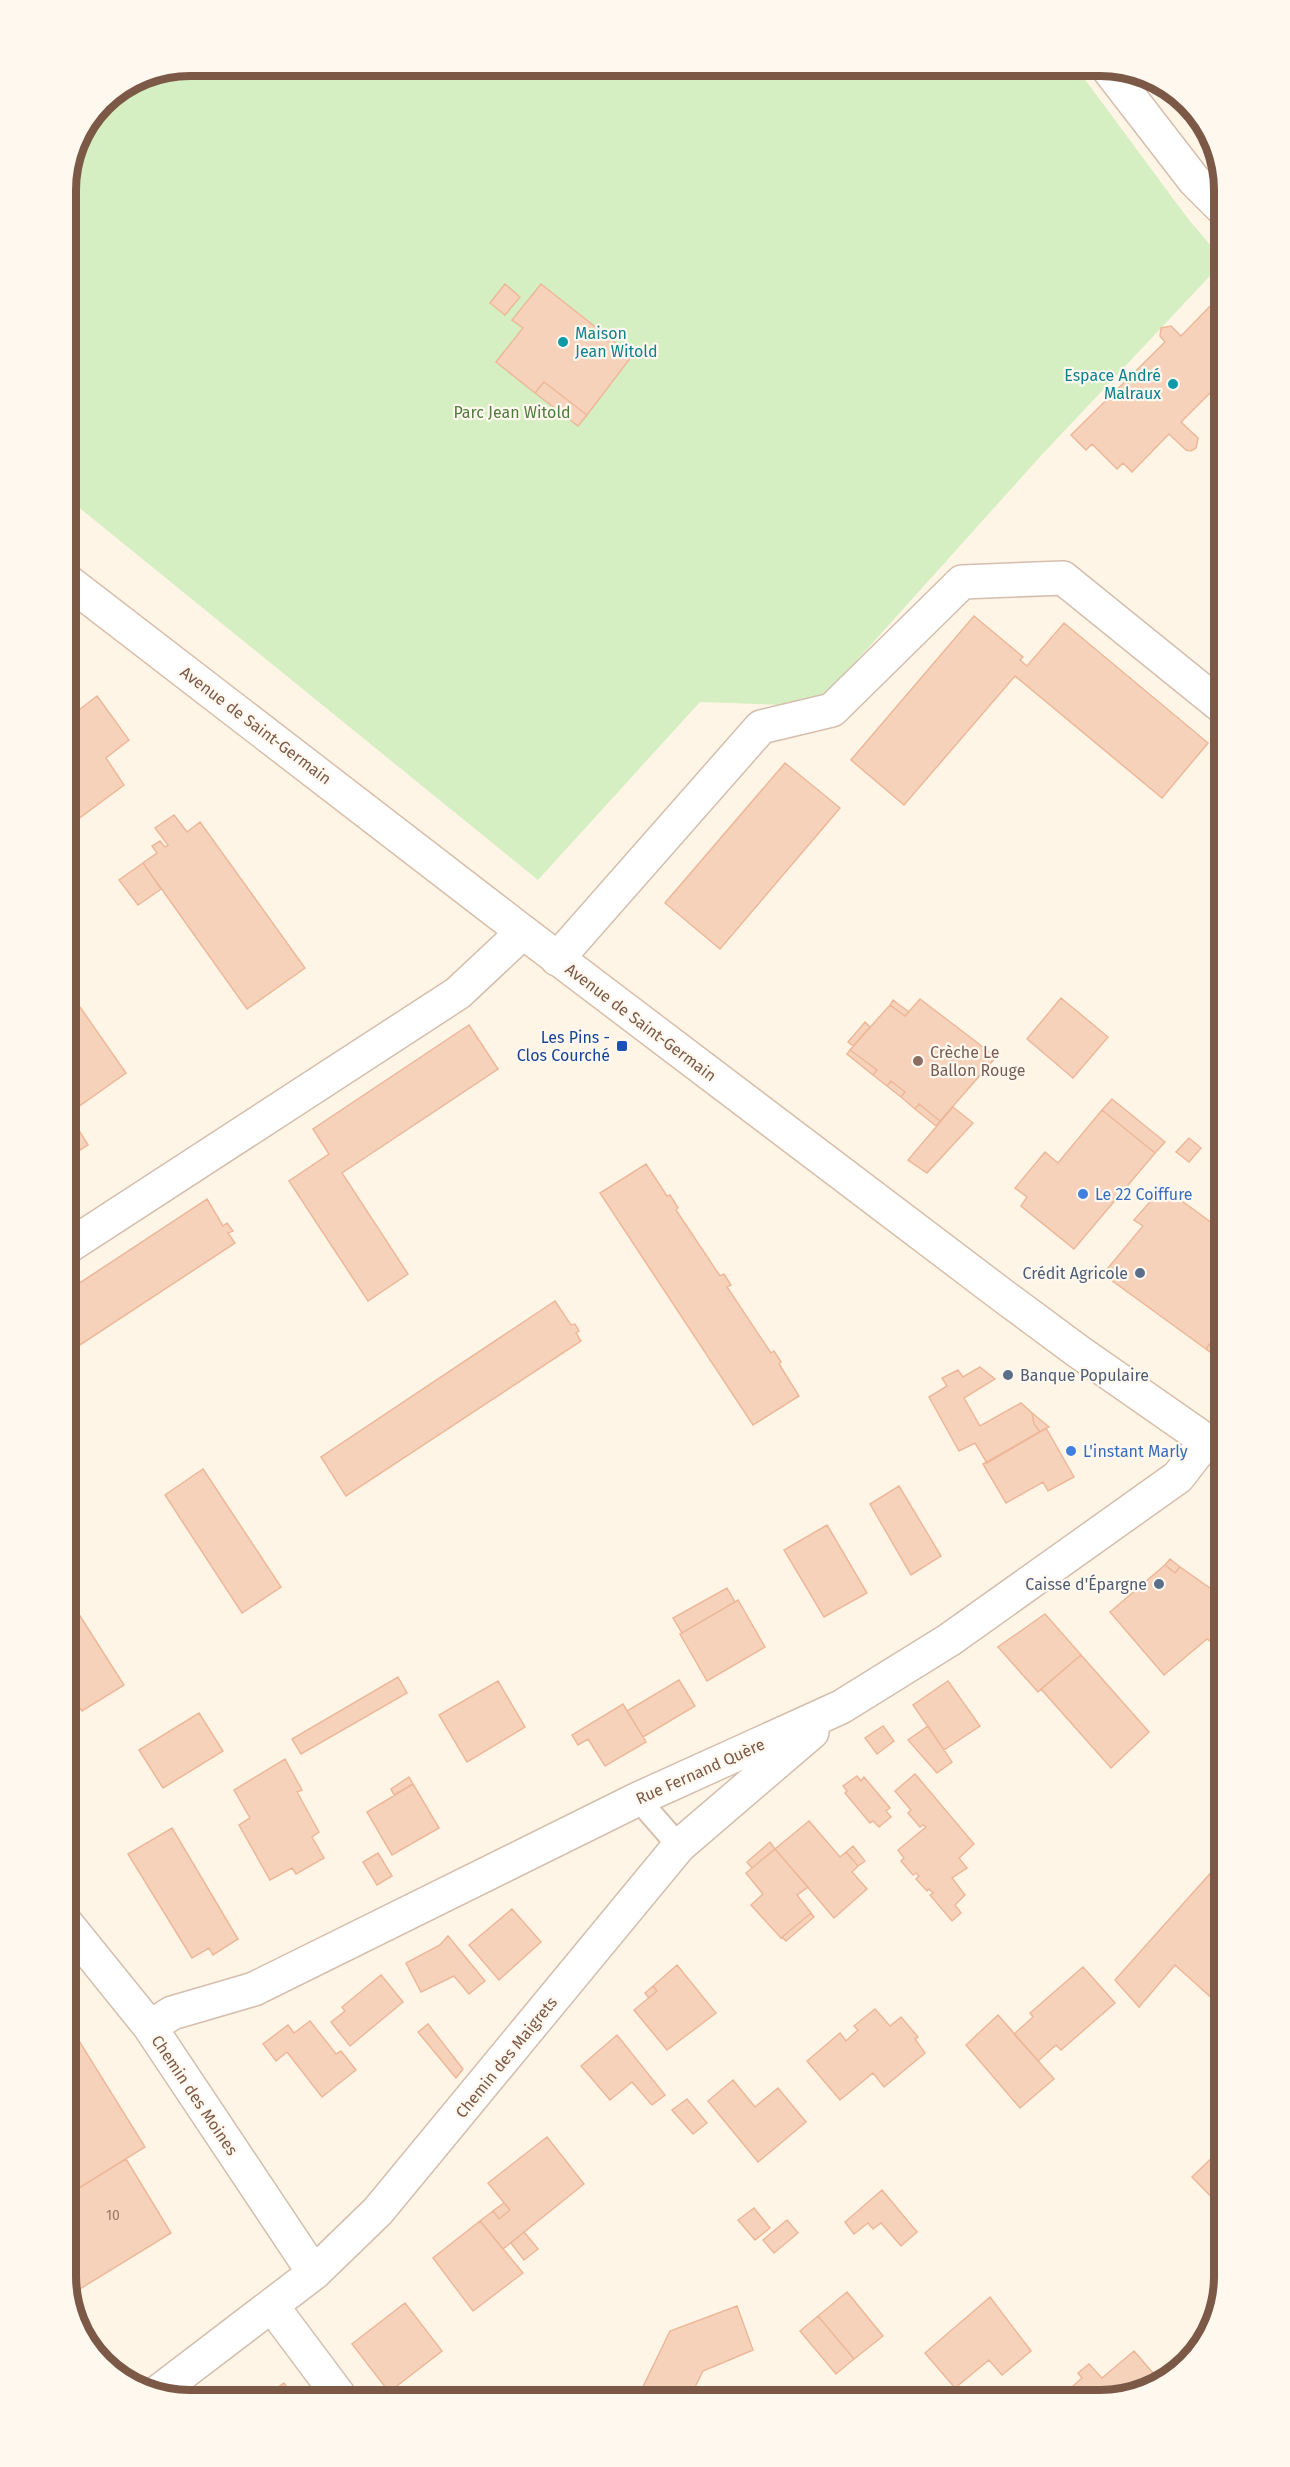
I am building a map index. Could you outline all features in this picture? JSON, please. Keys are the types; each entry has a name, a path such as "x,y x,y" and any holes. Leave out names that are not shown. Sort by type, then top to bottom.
{"street":[{"path":"1115,78 1194,180 1214,200"},
{"path":"557,958 761,727 832,710 962,582 1063,578 1214,700"},
{"name":"Avenue de Saint-Germain","path":"77,588 557,958 1022,1309 1214,1446"},
{"path":"76,1241 458,993 523,932"},
{"name":"Rue Fernand Quère","path":"150,2027 172,2013 254,1989 638,1799 841,1707 949,1640 1178,1477 1214,1448"},
{"name":"Chemin des Maigrets","path":"165,2387 314,2273 378,2211 679,1846 841,1707"},
{"name":"Chemin des Moines","path":"76,1936 150,2027 314,2273"},
{"path":"272,2306 335,2390"}],"lane":[{"path":"638,1799 679,1846"}],"green space":[{"name":"Parc Jean Witold","path":"183,77 1083,77 1189,220 1214,249 1214,272 1038,459 816,706 700,702 538,880 77,506 77,183 80,161 85,147 100,121 115,105 133,92 147,85"}],"building":[{"path":"505,284 520,297 505,315 490,303"},
{"name":"Maison Jean Witold","path":"541,284 632,356 587,415 544,382 535,393 496,362 523,328 512,320"},
{"name":"Espace André Malraux","path":"1214,302 1214,395 1211,392 1181,422 1198,438 1196,448 1191,451 1186,450 1169,434 1132,472 1123,463 1117,469 1092,444 1086,450 1071,435 1165,342 1160,336 1161,328 1171,326 1181,336"},
{"path":"544,382 587,415 578,426 535,393"},
{"path":"974,616 1023,657 1020,660 1027,666 1064,623 1208,743 1162,798 1015,676 904,805 851,760"},
{"path":"97,696 129,740 106,758 124,785 77,820 77,712"},
{"path":"785,763 840,808 720,949 665,903"},
{"path":"174,815 187,832 200,822 305,968 247,1009 143,863 157,853 152,846 160,841 165,847 168,845 155,828"},
{"path":"143,863 161,889 138,905 119,880"},
{"path":"1061,998 1108,1037 1073,1078 1027,1039"},
{"path":"920,999 996,1057 940,1121 919,1104 915,1109 901,1097 905,1092 891,1081 887,1086 873,1075 877,1070 850,1050 890,1005 905,1016"},
{"path":"893,1000 909,1012 905,1016 890,1005"},
{"path":"77,1002 126,1073 77,1108"},
{"path":"865,1022 870,1027 853,1046 848,1042"},
{"path":"469,1025 498,1069 342,1173 408,1274 368,1301 289,1181 329,1154 313,1129"},
{"path":"850,1050 877,1070 873,1075 847,1054"},
{"path":"891,1081 905,1092 901,1097 887,1086"},
{"path":"1112,1099 1165,1142 1155,1153 1102,1110"},
{"path":"919,1104 940,1121 936,1126 915,1109"},
{"path":"953,1107 973,1123 927,1173 908,1160"},
{"path":"1102,1110 1155,1153 1074,1249 1021,1206 1027,1197 1015,1188 1045,1152 1058,1163"},
{"path":"77,1127 88,1145 80,1150 77,1146"},
{"path":"1189,1138 1201,1148 1189,1162 1176,1152"},
{"path":"646,1164 667,1196 670,1195 678,1208 676,1210 720,1276 724,1274 731,1285 727,1287 771,1353 774,1351 781,1362 779,1364 799,1396 753,1425 600,1193"},
{"path":"1163,1187 1214,1225 1214,1236 1211,1240 1214,1242 1214,1338 1206,1349 1103,1274 1143,1226 1134,1220"},
{"path":"207,1199 223,1226 227,1223 233,1231 228,1233 235,1243 76,1347 76,1285"},
{"path":"555,1301 571,1325 575,1324 579,1331 576,1333 581,1341 346,1496 321,1457"},
{"path":"1214,1338 1214,1355 1206,1349"},
{"path":"980,1367 995,1379 964,1398 980,1426 1021,1403 1032,1413 1034,1424 1040,1432 987,1463 975,1443 959,1451 929,1397 947,1386 942,1378 958,1370 963,1377"},
{"path":"1032,1413 1049,1427 1040,1432 1034,1424"},
{"path":"1046,1428 1074,1477 1048,1491 1043,1482 1006,1503 983,1464"},
{"path":"203,1469 281,1587 242,1613 165,1495"},
{"path":"899,1486 941,1556 911,1575 870,1504"},
{"path":"827,1525 867,1593 824,1617 784,1550"},
{"path":"1170,1559 1180,1567 1175,1573 1165,1565"},
{"path":"1165,1565 1175,1573 1180,1567 1214,1591 1214,1641 1207,1639 1164,1675 1110,1612"},
{"path":"727,1588 735,1602 682,1633 673,1618"},
{"path":"738,1600 765,1647 707,1681 680,1634"},
{"path":"76,1610 124,1685 82,1711 76,1703"},
{"path":"1045,1614 1081,1655 1038,1692 998,1647"},
{"path":"1081,1655 1149,1732 1111,1768 1041,1689"},
{"path":"398,1677 407,1693 301,1754 292,1739"},
{"path":"679,1680 695,1706 643,1737 627,1711"},
{"path":"498,1681 525,1727 467,1762 439,1715"},
{"path":"948,1681 980,1726 944,1750 913,1705"},
{"path":"623,1704 646,1742 605,1766 588,1739 578,1745 572,1735"},
{"path":"199,1713 223,1751 163,1788 139,1750"},
{"path":"883,1726 894,1741 877,1754 865,1738"},
{"path":"928,1726 952,1762 937,1773 908,1740"},
{"path":"285,1759 302,1790 297,1792 319,1832 312,1837 324,1858 296,1874 292,1868 270,1880 239,1825 250,1818 234,1790"},
{"path":"915,1774 974,1844 959,1858 967,1868 952,1878 965,1895 955,1905 961,1913 952,1921 930,1895 933,1893 929,1889 927,1891 916,1879 919,1876 916,1873 913,1875 901,1861 904,1858 898,1850 926,1827 923,1825 920,1827 908,1813 911,1810 895,1791"},
{"path":"857,1776 861,1781 864,1777 890,1808 886,1811 891,1817 879,1827 873,1821 870,1823 845,1793 847,1791 843,1786"},
{"path":"409,1777 413,1784 394,1795 391,1789"},
{"path":"413,1784 439,1828 392,1855 367,1812"},
{"path":"809,1821 840,1857 846,1852 858,1866 852,1872 867,1889 834,1918 775,1849"},
{"path":"172,1828 238,1939 213,1955 209,1948 192,1958 128,1854"},
{"path":"770,1842 775,1849 752,1868 747,1862"},
{"path":"853,1846 865,1861 858,1866 846,1852"},
{"path":"775,1849 808,1887 797,1895 811,1913 781,1938 751,1905 763,1894 746,1873"},
{"path":"378,1853 392,1876 377,1885 363,1862"},
{"path":"1214,1869 1214,2000 1175,1965 1139,2007 1115,1980"},
{"path":"512,1909 541,1942 499,1980 469,1945"},
{"path":"811,1913 814,1917 786,1941 782,1937"},
{"path":"448,1936 485,1981 469,1994 454,1976 421,1992 406,1963 440,1945"},
{"path":"677,1965 716,2013 667,2050 634,2010 657,1991 653,1986"},
{"path":"1083,1967 1115,2003 1061,2050 1056,2045 1038,2061 1014,2034 1033,2017 1030,2013"},
{"path":"381,1975 403,2002 350,2046 331,2022 345,2011 342,2007"},
{"path":"653,1986 657,1991 649,1998 645,1993"},
{"path":"875,2009 890,2026 901,2017 918,2037 915,2039 925,2053 884,2087 873,2073 840,2100 807,2061 840,2033 846,2041 858,2030 854,2026"},
{"path":"998,2015 1054,2079 1020,2108 966,2045"},
{"path":"310,2021 336,2054 341,2051 356,2070 322,2097 287,2052 276,2061 263,2044 288,2025 294,2033"},
{"path":"428,2024 463,2069 456,2078 418,2032"},
{"path":"617,2035 665,2095 652,2105 632,2082 610,2100 581,2066"},
{"path":"76,2036 145,2147 76,2190"},
{"path":"733,2080 755,2107 778,2088 806,2122 758,2162 708,2101"},
{"path":"687,2099 707,2123 693,2134 672,2110"},
{"path":"547,2137 584,2184 503,2249 480,2221 493,2211 499,2219 510,2210 488,2183"},
{"path":"1214,2156 1214,2200 1192,2177"},
{"path":"126,2159 171,2233 78,2290 76,2190"},
{"path":"882,2190 917,2232 901,2246 881,2223 873,2229 868,2223 854,2234 845,2222"},
{"path":"504,2203 510,2210 499,2219 493,2211"},
{"path":"754,2208 770,2228 755,2240 738,2220"},
{"path":"787,2220 798,2233 774,2253 763,2240"},
{"path":"480,2221 523,2273 473,2311 433,2258"},
{"path":"524,2232 538,2249 524,2260 511,2243"},
{"path":"847,2292 883,2336 854,2359 818,2316"},
{"path":"990,2297 1031,2351 1002,2375 989,2360 955,2388 925,2353"},
{"path":"405,2303 442,2351 392,2390 387,2390 352,2344"},
{"path":"737,2306 753,2350 703,2371 694,2390 641,2390 670,2331"},
{"path":"818,2316 854,2359 836,2374 800,2331"},
{"path":"1134,2351 1155,2376 1122,2388 1068,2390 1082,2378 1078,2373 1089,2364 1102,2378"},
{"path":"284,2383 289,2390 274,2390"}],"place":[{"name":"Maison Jean Witold","path":"563,342"},
{"name":"Espace André Malraux","path":"1173,384"},
{"name":"Les Pins - Clos Courché","path":"622,1046"},
{"name":"Crèche Le Ballon Rouge","path":"918,1061"},
{"name":"Le 22 Coiffure","path":"1083,1194"},
{"name":"Crédit Agricole","path":"1140,1273"},
{"name":"Banque Populaire","path":"1008,1375"},
{"name":"L'instant Marly","path":"1071,1451"},
{"name":"Caisse d'Épargne","path":"1159,1584"}]}
